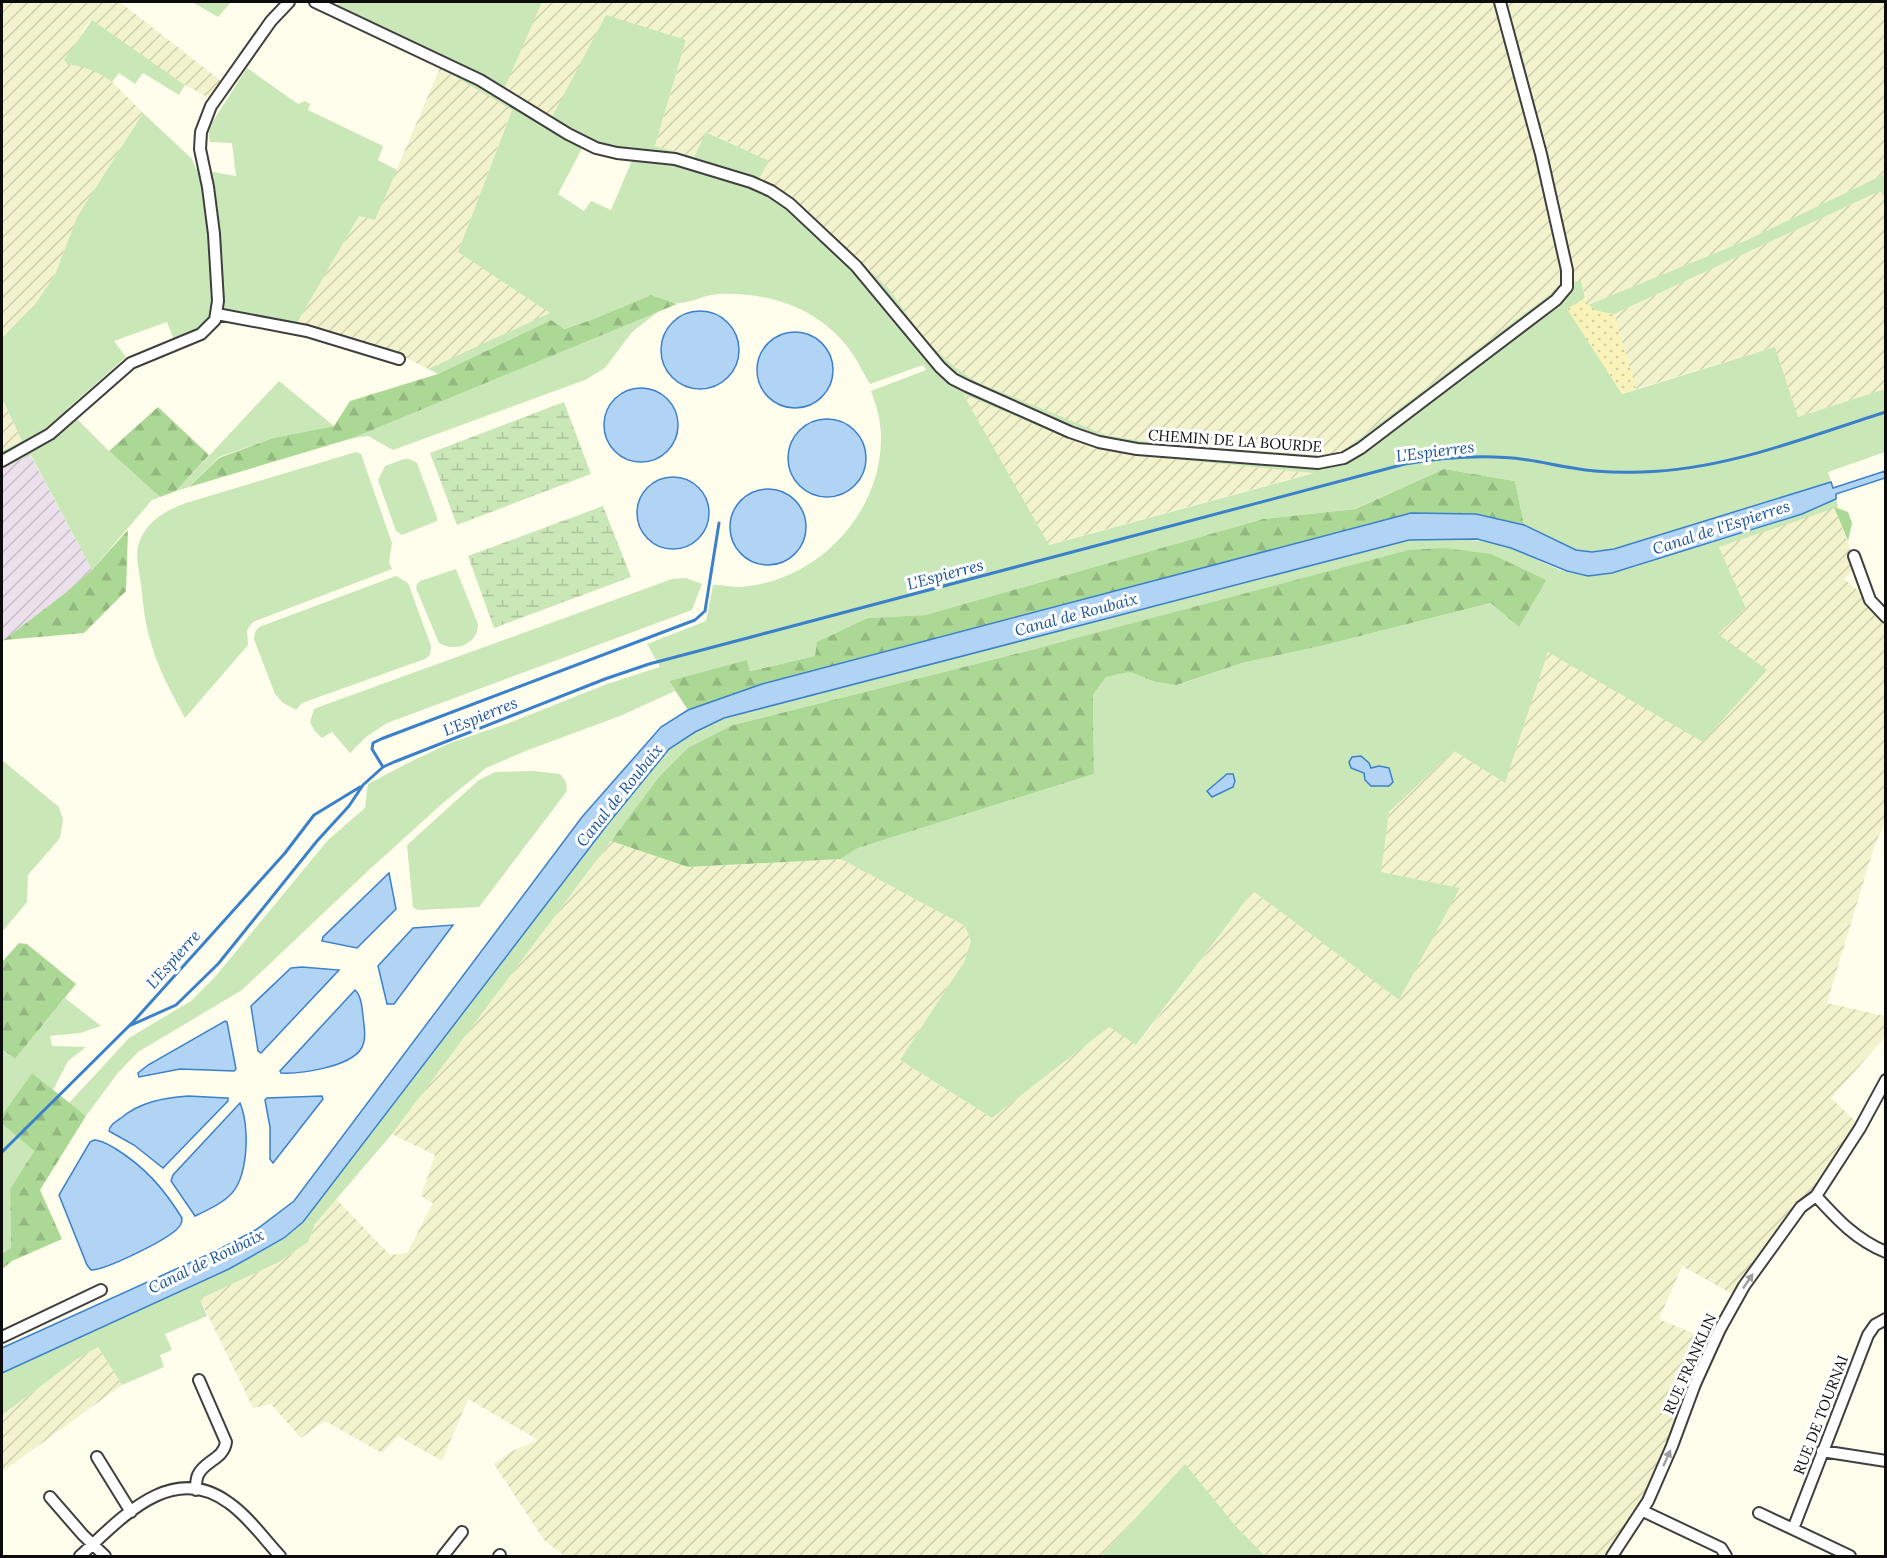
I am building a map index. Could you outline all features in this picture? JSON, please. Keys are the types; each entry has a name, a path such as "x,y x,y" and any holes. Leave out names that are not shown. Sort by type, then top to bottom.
{"street":[{"path":"2,461 50,434 131,363 201,334 212,324 217,314 214,234 210,197 200,148 201,132 211,106 271,21 290,2"},
{"name":"CHEMIN DE LA BOURDE","path":"315,2 480,80 568,134 596,148 616,153 675,159 752,182 783,198 849,259 935,363 953,379 967,386 1071,432 1115,446 1172,453 1318,463 1344,458 1361,448 1556,300 1567,287 1566,264 1541,154 1500,2"},
{"path":"217,314 307,332 399,359"},
{"path":"1854,556 1870,600 1886,617"},
{"name":"RUE FRANKLIN","path":"1612,1557 1643,1511 1720,1329 1751,1277 1801,1207 1816,1196 1860,1128 1886,1080"},
{"path":"1816,1196 1852,1233 1871,1246 1886,1252"},
{"path":"2,1337 100,1290"},
{"name":"RUE DE TOURNAI","path":"1793,1529 1868,1335 1875,1324 1886,1319"},
{"path":"196,1490 200,1472 221,1453 226,1442 199,1380"},
{"path":"1822,1451 1886,1461"},
{"path":"97,1457 131,1512"},
{"path":"80,1557 147,1499 177,1490 196,1490 213,1494 230,1504 280,1557"},
{"path":"50,1497 105,1557"},
{"path":"1643,1511 1721,1548 1726,1557"},
{"path":"1758,1513 1850,1557"},
{"path":"443,1557 462,1532"}],"shaded area":[{"path":"30,454 92,570 2,642 2,468"}],"green space":[{"path":"2,2 120,2 221,81 209,98 185,85 91,20 84,29 68,65 82,66 97,72 112,82 143,113 77,217 55,275 36,303 2,338"},
{"path":"192,2 231,2 218,17"},
{"path":"340,2 542,2 505,87 552,117 606,15 686,40 655,146 694,157 706,132 769,161 758,180 784,191 817,220 889,289 926,341 956,368 977,382 1106,435 1147,442 1281,453 1324,456 1340,453 1562,283 1581,281 1585,298 1568,309 1622,394 1775,347 1798,417 1885,389 1885,452 1828,472 1831,482 1614,549 1592,552 1576,550 1524,525 1515,481 1444,469 1354,509 1263,519 925,615 868,618 815,656 749,671 747,661 669,681 675,691 620,716 486,768 444,802 370,869 242,990 138,1052 117,1074 86,1116 69,1103 129,1038 191,1001 215,977 328,840 365,808 368,784 450,743 509,723 607,684 660,667 647,644 706,621 713,585 741,587 769,582 796,572 819,557 840,538 857,516 870,491 878,464 881,436 879,418 871,391 926,370 923,365 870,384 842,340 811,315 776,300 738,294 718,294 678,303 651,295 563,329 551,320 438,374 428,369 550,313 458,252 512,110 440,68 444,57 338,5","holes":["587,139 636,151 611,210 591,201 584,211 558,194","963,394 1095,448 1132,455 1314,473 1049,545"]},
{"path":"542,2 1885,2 1885,174 1747,240 1588,305 1583,290 1562,283 1340,453 1324,456 1147,442 1106,435 1071,422 977,382 956,368 926,341 889,289 758,179 768,161 707,132 694,157 655,146 686,41 552,117 504,87"},
{"path":"92,20 185,85 179,95 143,73 135,84 119,73 112,82 92,70 68,65 64,60"},
{"path":"247,68 298,104 305,101 310,104 308,110 383,146 378,160 397,170 375,220 359,216 297,323 212,309 211,317 197,329 174,340 167,322 114,341 126,357 67,409 160,497 152,500 92,570 31,455 2,468 2,451 22,441 2,398 2,338 36,303 55,275 77,217 143,113 192,159 196,169 236,176 232,143 210,142 208,129"},
{"path":"440,68 512,109 458,252 551,313 428,369 394,352 297,323 359,216 375,220"},
{"path":"1885,174 1885,197 1880,191 1614,314 1596,311 1588,305 1747,240"},
{"path":"1880,191 1885,197 1885,389 1798,417 1775,347 1636,389 1614,314"},
{"path":"651,295 677,304 353,438 189,487 219,458 273,438 334,426 350,401 438,374 551,320 564,329"},
{"path":"659,311 632,332 605,368 585,380 393,450 368,436 353,438"},
{"path":"279,381 334,426 273,438 219,457 189,487 176,491"},
{"path":"962,393 1095,448 1132,455 1316,472 1048,545"},
{"path":"2,398 22,441 2,451"},
{"path":"564,402 591,474 457,525 430,453"},
{"path":"158,407 209,455 176,491 160,497 109,451"},
{"path":"356,452 361,454 392,543 389,562 392,569 253,622 247,630 248,645 185,718 161,672 147,629 137,558 142,535 158,517 186,503"},
{"path":"404,459 417,463 437,521 402,535 396,531 378,480 385,466"},
{"path":"1444,469 1515,481 1524,525 1476,514 1411,513 762,684 688,710 669,681 747,660 750,671 815,656 817,642 868,618 925,615 1263,519 1355,509"},
{"path":"1836,499 1838,507 1719,547 1746,608 1718,634 1767,670 1703,742 1548,652 1505,783 1454,751 1389,812 1381,872 1460,888 1399,1000 1253,891 1136,1045 1109,1027 992,1118 900,1060 964,962 971,941 965,926 841,859 858,848 1094,774 1093,695 1106,677 1130,672 1155,682 1178,685 1242,663 1321,646 1491,603 1546,580 1039,648 733,725 658,778 392,1134 315,1224 308,1242 279,1262 200,1299 207,1316 165,1334 172,1350 160,1355 164,1367 122,1385 98,1347 77,1359 2,1415 2,1373 229,1269 284,1239 303,1222 608,824 669,749 696,731 724,718 1409,540 1448,539 1486,542 1521,552 1569,572 1599,575 1753,530"},
{"path":"603,506 631,577 494,628 468,556"},
{"path":"1834,507 1857,566 1844,579 1870,600 1885,617 1885,821 1873,850 1827,1003 1885,1016 1885,1037 1831,1098 1856,1122 1813,1193 1736,1296 1682,1266 1659,1319 1712,1341 1641,1507 1606,1556 1265,1556 1234,1524 1185,1465 1101,1556 565,1556 544,1540 494,1464 510,1452 538,1440 468,1399 442,1461 398,1436 382,1453 325,1421 301,1438 271,1404 253,1408 200,1299 279,1262 308,1242 315,1224 336,1199 390,1255 407,1253 433,1203 421,1196 435,1155 392,1134 611,841 688,867 841,859 965,926 971,941 964,962 900,1060 992,1118 1109,1027 1137,1045 1253,891 1399,1000 1459,888 1380,872 1389,812 1454,751 1505,783 1548,652 1717,634 1746,608 1719,547"},
{"path":"1834,507 1848,512 1852,523 1848,541"},
{"path":"128,530 126,591 84,633 4,640 92,570"},
{"path":"1444,548 1491,554 1546,580 1519,627 1491,603 1321,646 1242,663 1177,685 1155,682 1130,672 1106,677 1093,695 1094,774 858,848 841,859 688,867 611,841 658,778 688,748 733,725 1039,648 1409,550"},
{"path":"456,569 478,624 477,631 470,641 458,647 452,647 439,643 416,588 420,581"},
{"path":"396,576 408,583 431,646 430,655 425,659 302,703 296,710 283,703 275,694 254,639 259,627"},
{"path":"686,578 702,584 692,610 387,723 366,737 350,753 332,732 322,738 310,722 314,709 327,704 672,579"},
{"path":"2,760 59,807 63,820 60,838 28,875 27,902 2,932"},
{"path":"533,771 560,774 566,782 567,791 479,907 418,910 413,907 407,845 479,780 495,772"},
{"path":"19,943 27,944 76,984 15,1059 2,1049 2,962"},
{"path":"65,998 101,1026 80,1033 50,1036 52,1046 86,1047 68,1061 53,1090 32,1073 2,1115 2,1049 15,1059"},
{"path":"32,1073 86,1116 40,1190 62,1239 12,1261 2,1269 2,1254 11,1248 10,1189 34,1151 2,1124 2,1115"},
{"path":"2,1124 34,1151 10,1189 11,1249 2,1254"},
{"path":"98,1347 122,1385 2,1472 2,1415 77,1359"},
{"path":"1185,1464 1234,1524 1265,1556 1101,1556"}],"sand":[{"path":"1585,298 1593,308 1614,314 1636,389 1622,394 1567,309"}],"water":[{"path":"700,311 715,314 728,322 736,335 739,350 736,365 728,378 715,386 700,389 685,386 672,378 664,365 661,350 664,335 672,322 685,314"},
{"path":"803,332 816,338 827,349 833,362 831,385 816,402 803,408 787,408 774,402 759,385 757,362 763,349 780,334"},
{"path":"634,388 648,388 662,394 672,404 678,418 676,439 662,456 648,462 634,462 620,456 610,446 604,432 604,418 610,404 620,394"},
{"path":"827,419 842,422 855,430 863,443 866,458 863,473 855,486 842,494 827,497 812,494 799,486 791,473 788,458 791,443 799,430 812,422"},
{"path":"1885,471 1885,478 1836,494 1836,499 1802,514 1612,573 1588,576 1567,571 1511,548 1477,539 1409,540 724,718 695,732 669,749 607,825 303,1222 284,1238 229,1269 2,1373 2,1348 218,1250 257,1229 294,1201 582,817 661,727 688,710 762,684 1411,513 1476,514 1524,525 1576,550 1592,552 1614,549 1831,482 1833,488"},
{"path":"673,477 687,480 699,487 706,499 709,513 706,527 699,539 687,546 673,549 659,546 647,539 640,527 637,513 640,499 647,487 659,480"},
{"path":"768,489 783,492 795,500 803,512 806,527 803,542 795,554 783,562 768,565 753,562 741,554 733,542 730,527 733,512 741,500 753,492"},
{"path":"1361,756 1371,768 1379,766 1389,768 1393,782 1389,786 1371,786 1365,780 1364,773 1351,768 1349,762 1352,757"},
{"path":"1227,774 1233,774 1235,781 1233,787 1212,797 1207,791"},
{"path":"389,873 396,909 357,948 322,941 323,937"},
{"path":"453,925 394,1004 387,1004 378,966 413,928"},
{"path":"291,968 339,970 261,1053 258,1051 251,1006"},
{"path":"355,990 361,1002 364,1024 365,1037 361,1049 355,1055 336,1065 312,1071 281,1073 280,1071"},
{"path":"225,1021 236,1069 234,1071 180,1069 139,1077 138,1073 148,1065"},
{"path":"188,1096 228,1098 228,1101 163,1168 134,1145 109,1131 115,1122 136,1108 161,1100"},
{"path":"322,1096 323,1099 273,1163 270,1159 270,1127 265,1100 267,1098"},
{"path":"240,1103 245,1125 246,1152 240,1178 228,1197 195,1216 171,1181 173,1175"},
{"path":"94,1140 116,1149 145,1171 161,1188 182,1218 177,1229 160,1241 121,1260 91,1270 59,1195 90,1142"}],"waterway":[{"name":"L'Espierres","path":"129,1026 176,1005 218,964 317,841 349,806 363,785 383,767 605,679 649,664 1405,464 1451,458 1497,457 1598,471 1673,470 1766,451 1886,412"},
{"path":"383,767 372,749 373,743 381,739 695,620 705,611 719,523"},
{"name":"L'Espierre","path":"2,1152 133,1022 285,853 314,815 360,787"}],"water label":[{"name":"Canal de l'Espierres","path":"1721,527"},
{"name":"Canal de Roubaix","path":"1076,614"},
{"name":"Canal de Roubaix","path":"619,795"},
{"name":"Canal de Roubaix","path":"206,1261"}]}
